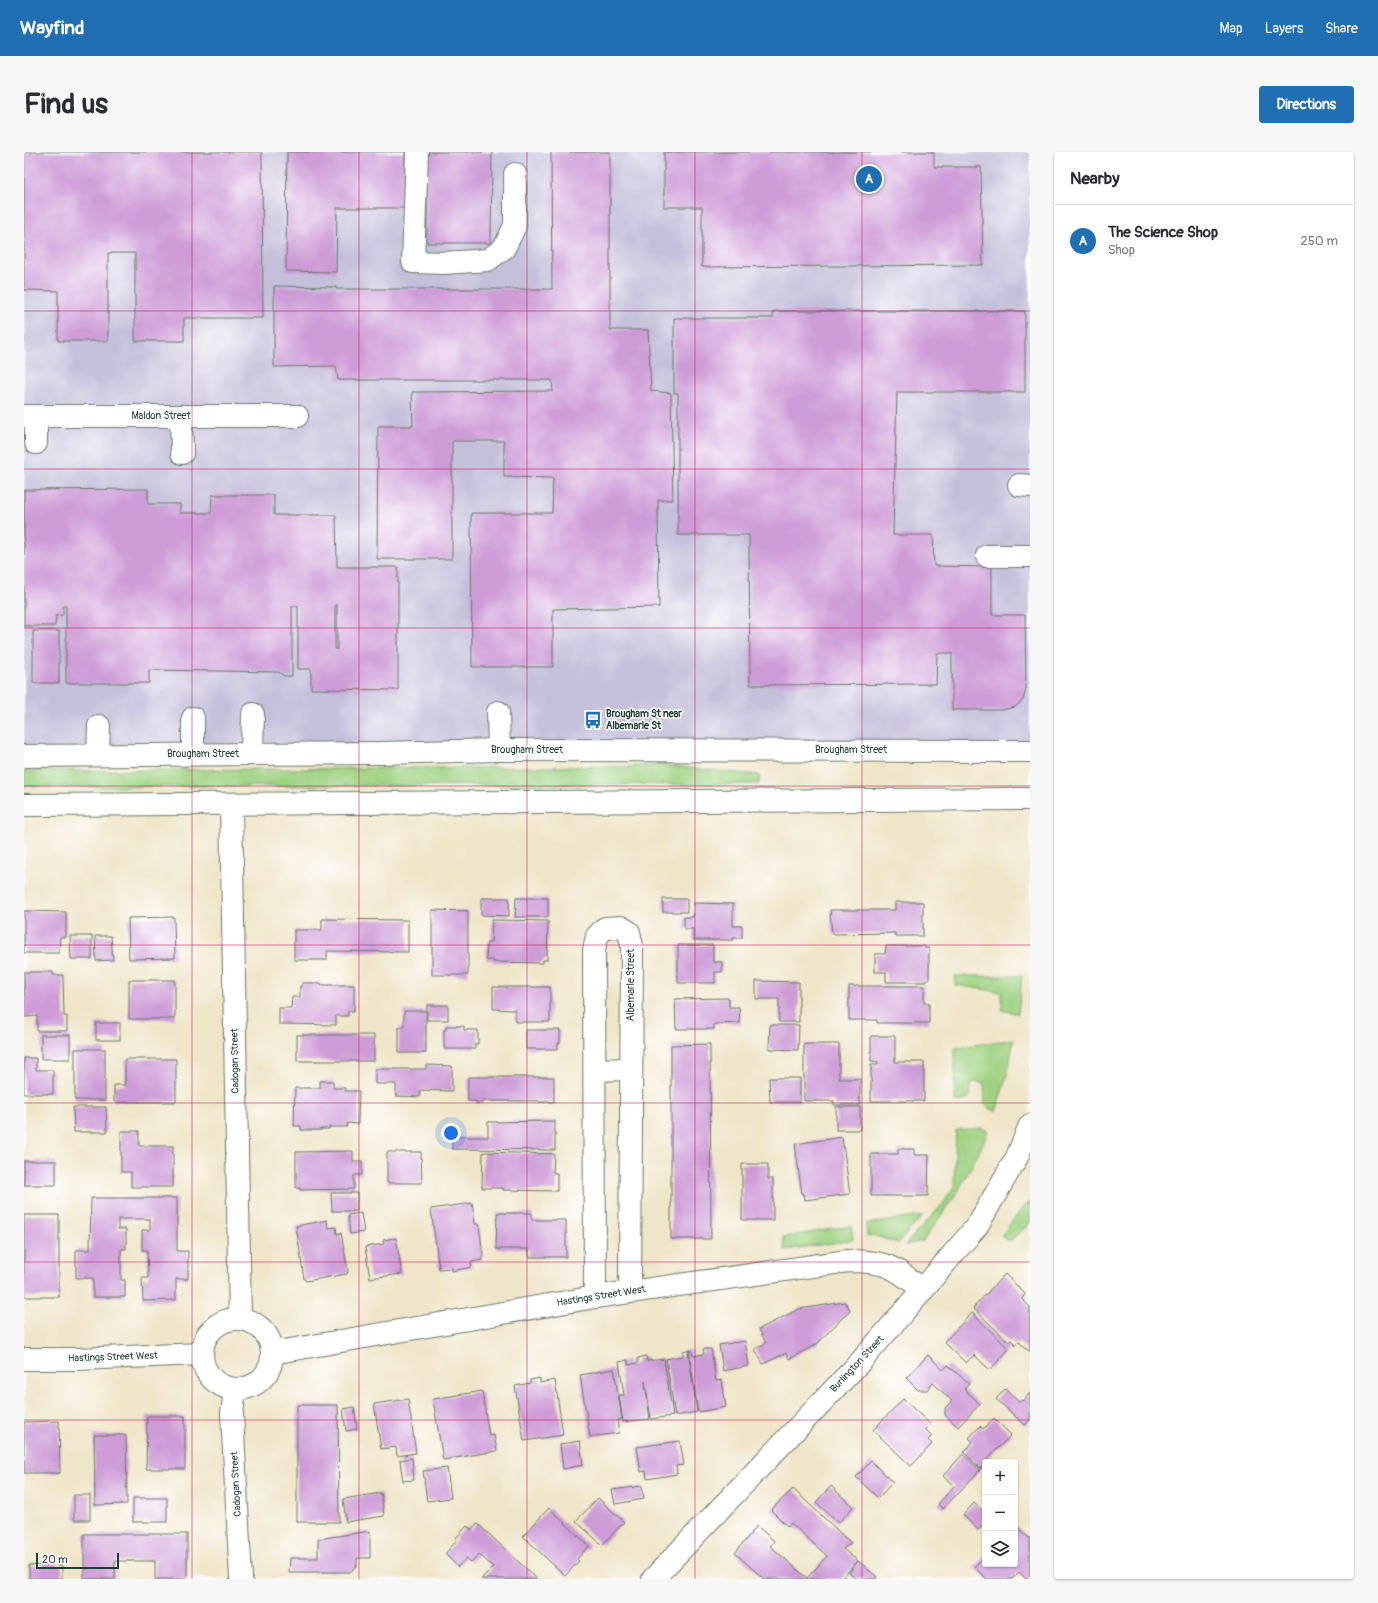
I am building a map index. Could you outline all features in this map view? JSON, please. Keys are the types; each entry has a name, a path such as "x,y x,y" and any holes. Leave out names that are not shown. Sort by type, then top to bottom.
{"main road":[{"path":"417,152 413,262 444,263 488,260 504,248 515,226 515,174"},
{"path":"30,416 36,443"},
{"name":"Maldon Street","path":"30,416 297,416"},
{"path":"181,416 182,453"},
{"path":"988,556 1030,556"},
{"path":"498,712 499,750"},
{"path":"252,754 253,714"},
{"path":"193,718 193,754"},
{"path":"98,755 99,726"},
{"name":"Brougham Street","path":"24,756 499,750 1030,751"},
{"path":"24,806 1030,799"},
{"name":"Cadogan Street","path":"231,804 240,1319"},
{"name":"Albemarle Street","path":"595,1297 594,950 597,936 605,928 620,927 629,932 632,946 630,1292"},
{"path":"595,1070 631,1069"},
{"name":"Burlington Street","path":"653,1579 863,1359 977,1226 1023,1161 1030,1125"},
{"name":"Hastings Street West","path":"272,1353 595,1297 848,1261 866,1261 885,1264 898,1270 923,1290"},
{"path":"240,1319 256,1324 263,1330 271,1344 272,1353 271,1364 266,1375 257,1383 247,1388 224,1386 213,1379 206,1369 202,1354 203,1345 208,1334 216,1326 228,1320 240,1319"},
{"name":"Hastings Street West","path":"24,1359 77,1359 202,1354"},
{"name":"Cadogan Street","path":"236,1388 232,1414 241,1579"}],"shaded area":[{"path":"24,152 1030,152 1030,751 24,756"}],"green space":[{"path":"668,766 759,775 759,784 24,786 24,771"},
{"path":"955,976 1022,976 1018,1014 1002,1010 1002,992 955,985"},
{"path":"1014,1039 1008,1071 996,1111 989,1108 985,1103 984,1083 971,1082 969,1097 967,1099 955,1102 955,1048"},
{"path":"981,1128 988,1131 978,1154 957,1193 923,1241 905,1245 942,1205 954,1187 956,1130"},
{"path":"1030,1202 1030,1223 1011,1240 1006,1240 1001,1236 1024,1206"},
{"path":"923,1216 898,1243 875,1236 867,1237 866,1224"},
{"path":"851,1226 853,1240 785,1250 783,1237"}],"building":[{"path":"24,152 262,152 263,318 184,318 184,341 135,341 135,253 108,253 108,341 58,341 58,291 24,290"},
{"path":"287,152 405,152 405,208 337,208 336,272 286,271"},
{"path":"427,152 492,152 491,243 427,243"},
{"path":"551,152 610,152 610,330 648,330 651,391 671,393 673,500 658,500 659,607 553,609 553,667 472,667 471,513 552,513 553,478 504,477 504,441 452,441 452,559 377,559 378,426 413,426 412,392 553,391 552,380 338,380 336,366 274,367 274,286 336,287 336,289 552,289"},
{"path":"664,152 934,152 934,167 981,167 983,265 702,267 702,207 664,207"},
{"path":"773,311 1025,311 1025,392 897,392 893,535 933,535 934,566 992,567 992,615 1025,615 1026,688 1023,700 1015,707 1002,710 952,710 952,653 937,653 936,684 750,685 749,535 678,535 678,393 674,393 674,318 773,318"},
{"path":"148,489 148,504 180,504 180,513 211,513 212,495 274,495 274,515 336,515 337,567 398,567 398,690 311,689 311,669 298,669 298,606 292,606 292,676 284,676 279,672 149,670 149,683 66,683 66,606 63,606 63,615 56,615 55,626 24,626 24,490","holes":["335,605 337,605 337,649 335,649"]},
{"path":"33,631 59,631 59,683 33,683"},
{"path":"481,898 509,898 509,916 481,915"},
{"path":"516,898 548,898 548,917 515,917"},
{"path":"663,899 687,899 687,912 663,912"},
{"path":"895,902 923,902 923,936 895,936 895,933 832,934 830,910 895,910"},
{"path":"694,903 733,904 733,926 742,926 742,938 733,938 733,940 693,940 693,929 684,929 684,917 693,917"},
{"path":"432,910 468,911 468,975 432,975"},
{"path":"24,911 66,912 66,937 60,937 59,953 24,953"},
{"path":"174,917 175,958 129,959 128,918"},
{"path":"322,919 408,920 408,952 327,951 327,960 294,960 294,930 322,930"},
{"path":"492,920 548,921 547,960 543,960 543,963 493,962 493,960 486,960 487,942 491,942"},
{"path":"70,936 92,936 92,959 71,959"},
{"path":"95,936 111,936 113,960 96,961"},
{"path":"678,945 713,945 713,962 722,962 722,972 715,972 715,983 678,983"},
{"path":"886,946 925,946 925,948 929,948 929,980 925,980 925,982 886,982 886,972 875,972 875,954 885,954"},
{"path":"24,972 53,972 53,975 63,975 64,1016 67,1016 67,1031 37,1031 37,1016 24,1017"},
{"path":"129,980 175,980 175,1019 129,1019"},
{"path":"756,981 799,982 799,1022 779,1022 779,999 756,999"},
{"path":"302,983 321,983 321,985 354,985 354,1011 348,1011 348,1016 336,1016 336,1025 279,1024 279,1008 291,1008 292,997 300,997 300,986 302,986"},
{"path":"849,986 924,986 924,1003 929,1003 929,1023 877,1023 877,1020 849,1020"},
{"path":"493,987 550,987 550,1022 515,1022 515,1010 493,1009"},
{"path":"729,998 729,1007 739,1007 740,1023 714,1024 714,1029 676,1029 675,999"},
{"path":"427,1005 448,1005 448,1020 427,1020"},
{"path":"404,1011 426,1011 426,1053 399,1053 399,1027 404,1027"},
{"path":"96,1023 120,1023 120,1040 96,1040"},
{"path":"770,1025 799,1025 798,1050 769,1049"},
{"path":"446,1026 464,1026 464,1030 478,1030 478,1044 475,1044 475,1049 444,1049 444,1030 446,1030"},
{"path":"526,1030 560,1030 560,1043 558,1043 558,1049 526,1049"},
{"path":"41,1035 70,1035 70,1059 41,1059"},
{"path":"297,1035 374,1035 374,1061 297,1061"},
{"path":"871,1036 895,1036 895,1062 924,1062 924,1101 871,1101 871,1065 878,1065 878,1062 871,1061"},
{"path":"710,1044 711,1239 671,1239 671,1045"},
{"path":"804,1044 839,1044 839,1079 860,1079 860,1105 834,1105 834,1101 804,1101"},
{"path":"75,1049 105,1049 105,1100 75,1100"},
{"path":"24,1058 36,1058 36,1070 53,1070 53,1094 24,1094"},
{"path":"125,1059 176,1059 176,1102 114,1102 114,1085 125,1085"},
{"path":"426,1065 452,1066 452,1091 420,1090 420,1097 396,1096 396,1084 375,1084 375,1069 426,1069"},
{"path":"468,1077 554,1077 554,1102 483,1101 483,1103 476,1103 476,1101 468,1101"},
{"path":"769,1078 800,1078 800,1102 770,1102"},
{"path":"320,1081 333,1081 333,1088 345,1088 345,1091 359,1091 358,1124 347,1123 347,1127 329,1127 329,1129 321,1130 301,1130 301,1126 294,1126 295,1088 320,1088"},
{"path":"73,1107 106,1107 107,1132 74,1132"},
{"path":"836,1107 860,1107 860,1130 836,1130"},
{"path":"555,1121 555,1150 452,1149 452,1137 488,1137 488,1122"},
{"path":"121,1131 139,1131 139,1146 173,1146 173,1187 131,1187 131,1172 121,1172"},
{"path":"842,1137 850,1194 805,1200 804,1195 802,1195 795,1144"},
{"path":"898,1149 914,1149 914,1155 929,1155 928,1196 871,1196 871,1154 898,1154"},
{"path":"353,1151 353,1161 362,1161 362,1175 354,1175 354,1189 300,1190 300,1188 296,1188 296,1152"},
{"path":"387,1152 421,1152 422,1183 387,1183"},
{"path":"483,1152 554,1154 553,1173 557,1173 557,1191 482,1188"},
{"path":"24,1161 56,1161 56,1185 24,1185"},
{"path":"742,1164 768,1164 768,1179 773,1179 773,1220 742,1220"},
{"path":"331,1193 357,1193 357,1211 332,1211"},
{"path":"91,1198 177,1198 177,1251 188,1251 188,1279 176,1279 176,1300 143,1301 142,1278 148,1278 147,1250 142,1250 142,1230 150,1230 150,1219 118,1219 118,1229 126,1229 126,1249 121,1249 121,1280 125,1280 125,1297 93,1297 93,1278 76,1278 76,1250 90,1250"},
{"path":"472,1203 475,1224 479,1224 483,1256 482,1260 471,1262 472,1267 452,1271 452,1268 439,1269 431,1209"},
{"path":"361,1213 364,1232 350,1234 348,1215"},
{"path":"497,1213 532,1213 532,1220 566,1220 566,1257 529,1257 529,1249 496,1249"},
{"path":"24,1215 59,1215 59,1297 24,1297"},
{"path":"327,1220 328,1228 336,1227 337,1234 341,1233 348,1271 347,1274 306,1281 304,1279 296,1226"},
{"path":"396,1238 402,1274 370,1278 365,1247 384,1244 383,1240"},
{"path":"1005,1274 1025,1294 1022,1299 1030,1307 1029,1351 1019,1342 1016,1345 1011,1340 1009,1342 973,1308"},
{"path":"845,1302 850,1310 817,1344 789,1359 786,1353 763,1364 755,1349 766,1343 759,1329 799,1309"},
{"path":"972,1313 1009,1349 990,1370 974,1355 966,1363 944,1342"},
{"path":"745,1341 749,1366 723,1371 719,1345"},
{"path":"703,1349 711,1349 716,1381 722,1380 726,1407 698,1412 689,1351 692,1350 693,1356 704,1354"},
{"path":"688,1350 697,1412 675,1416 666,1359 683,1356 683,1351"},
{"path":"928,1355 943,1370 948,1365 969,1384 964,1389 980,1404 958,1427 945,1415 945,1408 952,1401 933,1383 927,1390 918,1390 906,1378"},
{"path":"646,1356 647,1361 664,1359 673,1416 651,1419 645,1381 650,1419 623,1422 619,1395 624,1395 619,1362 628,1360 628,1365 638,1363 638,1358"},
{"path":"614,1369 622,1419 617,1420 619,1433 590,1437 580,1375"},
{"path":"540,1378 540,1383 555,1380 563,1435 524,1441 515,1386 530,1383 530,1380"},
{"path":"1005,1389 1019,1402 1022,1400 1023,1401 1030,1393 1030,1420 1025,1425 996,1399"},
{"path":"482,1391 489,1436 494,1435 497,1451 443,1460 433,1399"},
{"path":"408,1399 416,1453 397,1456 396,1447 381,1449 374,1404"},
{"path":"903,1399 930,1424 925,1429 932,1436 928,1440 932,1444 911,1466 873,1430"},
{"path":"297,1405 338,1405 339,1522 297,1522"},
{"path":"354,1407 357,1429 346,1431 343,1409"},
{"path":"147,1416 185,1416 185,1469 146,1469"},
{"path":"994,1418 1011,1435 987,1459 982,1459 981,1469 964,1452 973,1442 969,1438 980,1426 983,1429"},
{"path":"59,1421 60,1473 24,1473 24,1422"},
{"path":"94,1435 126,1435 127,1504 95,1505"},
{"path":"580,1441 583,1465 563,1469 560,1444"},
{"path":"680,1441 684,1465 676,1466 677,1474 647,1479 646,1471 641,1472 637,1447"},
{"path":"963,1454 980,1470 943,1509 938,1504 954,1486 943,1476"},
{"path":"412,1458 414,1480 403,1481 400,1460"},
{"path":"871,1461 893,1482 878,1498 856,1477"},
{"path":"447,1468 451,1498 427,1501 423,1471"},
{"path":"642,1486 644,1499 615,1504 612,1490"},
{"path":"831,1486 853,1507 838,1523 816,1502"},
{"path":"793,1489 851,1543 843,1549 858,1561 841,1579 764,1579 735,1553 757,1526 774,1541 770,1546 807,1578 827,1556 791,1523 788,1527 771,1510"},
{"path":"381,1493 384,1516 346,1522 343,1499"},
{"path":"74,1495 90,1495 90,1520 74,1520"},
{"path":"133,1498 167,1498 167,1522 133,1522"},
{"path":"598,1498 624,1522 602,1545 576,1521"},
{"path":"974,1503 982,1510 982,1526 978,1530 963,1515"},
{"path":"549,1508 589,1546 577,1559 579,1561 565,1576 523,1536"},
{"path":"477,1523 537,1579 481,1579 493,1567 479,1554 471,1562 466,1558 458,1567 445,1554 457,1540 455,1539 467,1526 471,1530"},
{"path":"1018,1528 1030,1539 1030,1579 1026,1579 1019,1572 1012,1579 987,1579 974,1567 982,1559 982,1567 1018,1567"},
{"path":"370,1531 370,1558 357,1558 357,1566 350,1572 289,1572 290,1558 318,1558 318,1539"},
{"path":"84,1534 187,1534 187,1579 155,1579 155,1561 115,1561 115,1579 84,1579"},
{"path":"43,1559 58,1559 58,1566 62,1566 62,1579 29,1579 29,1565 43,1566"},
{"path":"858,1561 877,1577 875,1579 856,1579 849,1573"}],"place":[{"name":"The Science Shop","path":"869,179"},
{"name":"Brougham St near Albemarle St","path":"593,720"}]}
